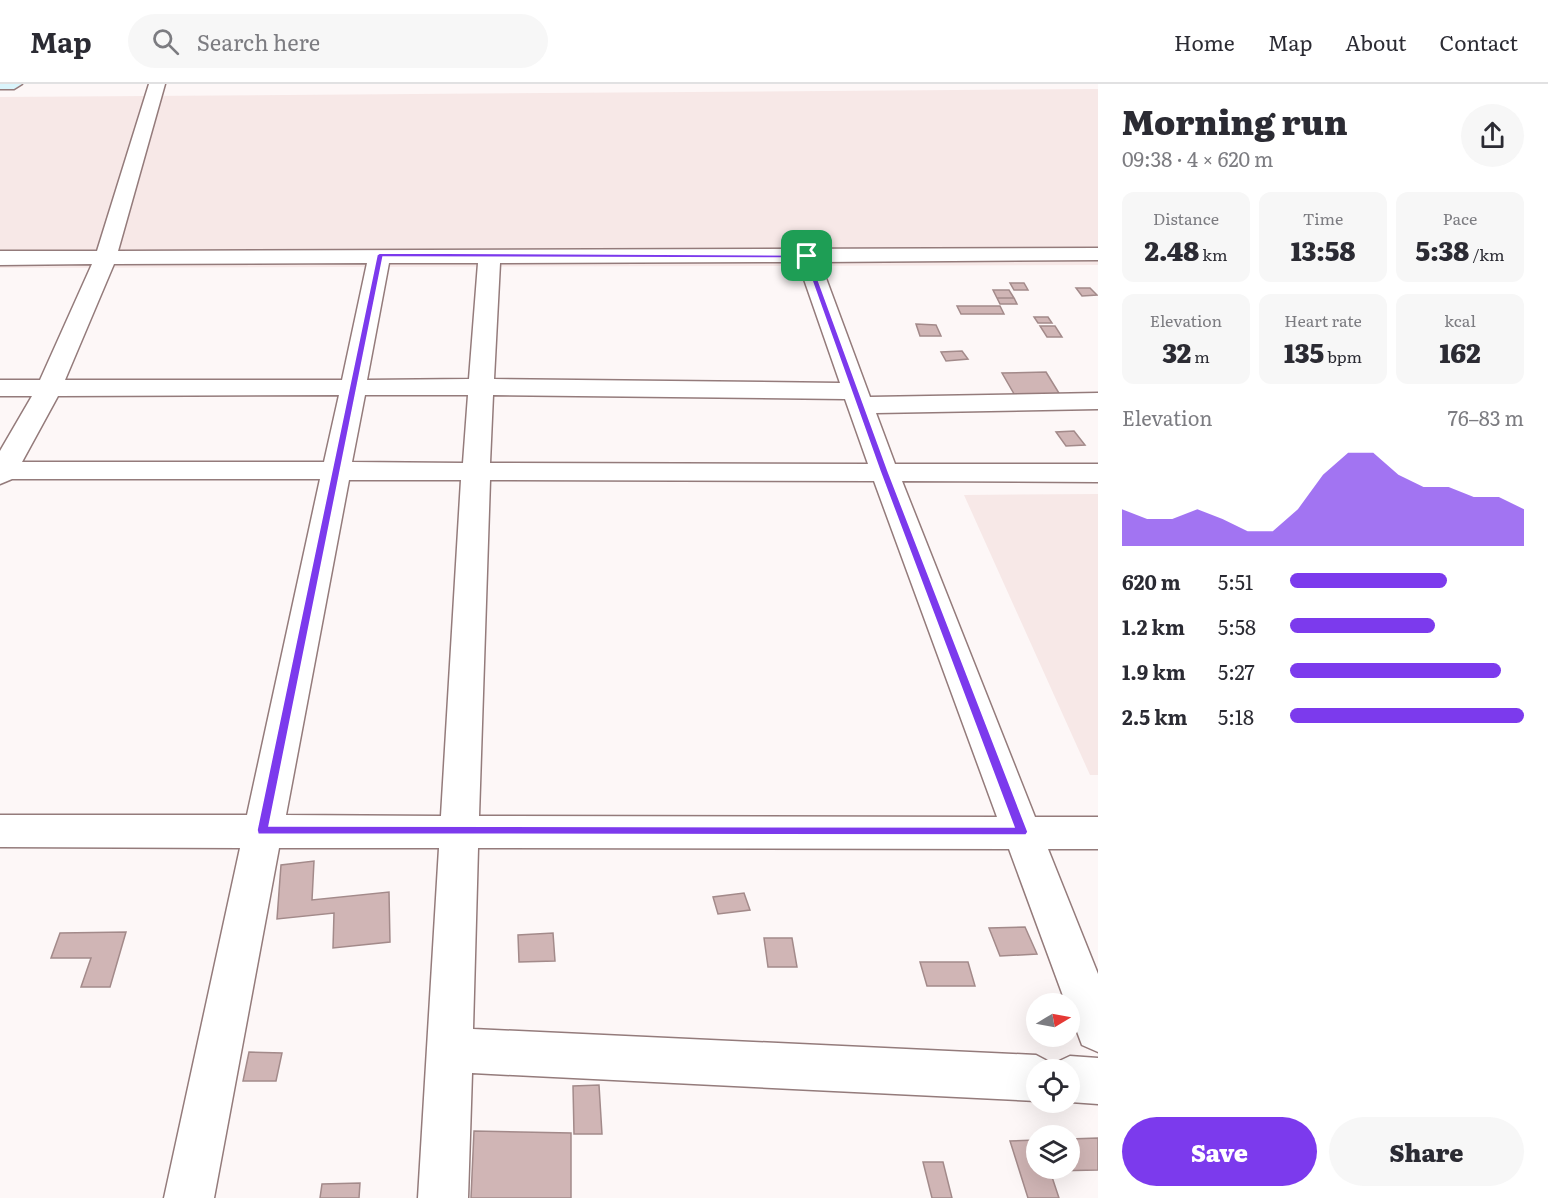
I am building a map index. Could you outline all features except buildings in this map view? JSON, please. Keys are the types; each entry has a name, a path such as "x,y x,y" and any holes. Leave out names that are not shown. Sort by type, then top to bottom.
{"street":[{"path":"0,84 14,84"},
{"path":"157,84 105,259 48,388 1,471 476,470 1098,473"},
{"path":"0,258 1098,254"},
{"path":"189,1198 380,255"},
{"path":"443,1198 476,470 489,256"},
{"path":"807,256 884,471 1098,1030"},
{"path":"0,388 481,387 858,398 1098,401"},
{"path":"0,831 1098,833"},
{"path":"449,1050 1026,1078"},
{"path":"1080,1080 1098,1081"}],"shaded area":[{"path":"1098,89 1098,265 0,268 0,97"},
{"path":"1098,494 1098,775 1090,775 964,495"}],"route":[{"path":"380,255 807,256 884,471 1022,832 262,830 380,255"}]}
